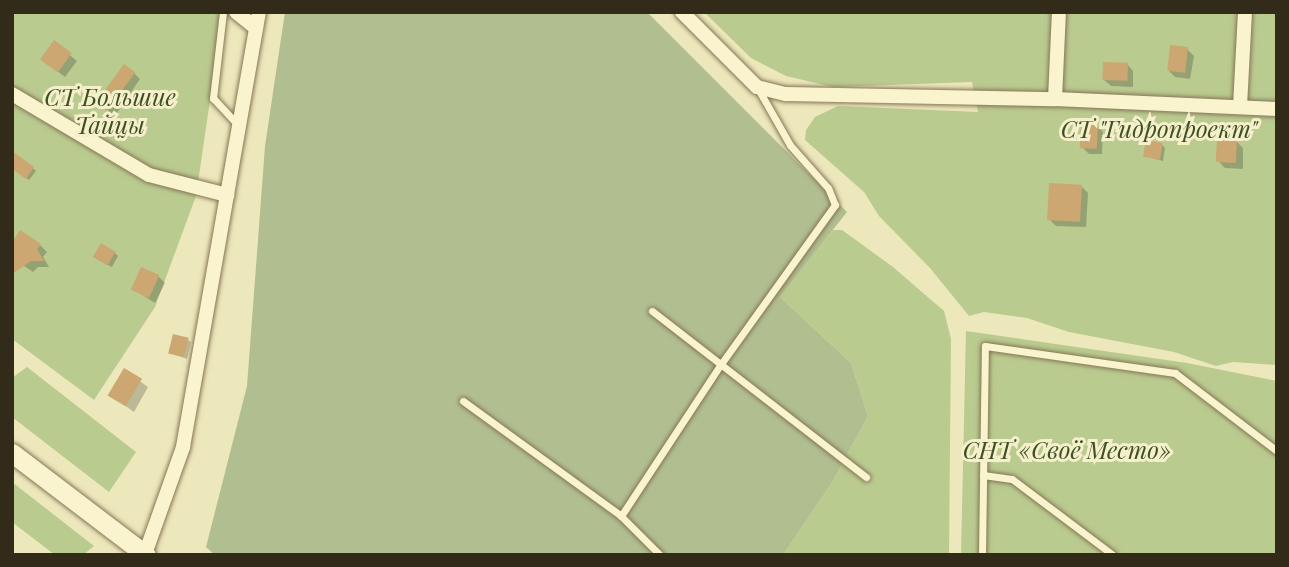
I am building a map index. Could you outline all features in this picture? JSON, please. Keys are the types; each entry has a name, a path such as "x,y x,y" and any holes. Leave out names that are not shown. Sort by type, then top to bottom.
{"main road":[{"path":"12,453 145,554"}],"street":[{"path":"236,12 257,28"},
{"path":"145,554 183,447 259,12"},
{"path":"682,12 757,87 786,94 1055,99 1277,109"},
{"path":"1055,99 1059,12"},
{"path":"1240,107 1245,12"},
{"path":"12,94 149,175 227,195"}],"lane":[{"path":"223,12 213,99 239,126"},
{"path":"621,516 721,364 835,205 828,188 790,145 757,87"},
{"path":"652,311 866,477"},
{"path":"982,555 985,346 1175,373 1277,451"},
{"path":"463,401 621,516 660,555"},
{"path":"983,475 1012,479 1113,555"}],"green space":[{"name":"СТ Большие Тайцы","path":"12,12 223,12 196,196 155,307 94,400 12,339"},
{"path":"285,12 647,12 847,212 780,297 851,363 868,416 833,481 783,555 215,555 206,547 247,386 265,146"},
{"name":"СТ \"Гидропроект\"","path":"704,12 1277,12 1277,365 1233,362 1216,366 1174,352 1069,332 1027,318 984,312 969,316 930,268 879,216 864,192 805,140 806,130 815,117 838,106 978,112 972,82 833,87 786,76 751,58"},
{"path":"833,230 842,230 893,267 944,311 951,339 949,555 783,555 833,481 868,416 851,363 780,297"},
{"name":"СНТ «Своё Место»","path":"966,331 1187,363 1277,381 1277,555 961,555"},
{"path":"27,367 136,452 109,492 12,417 12,378"},
{"path":"12,482 94,546 83,555 55,555 12,522"}],"building":[{"path":"54,40 72,53 58,72 40,59"},
{"path":"1170,45 1188,47 1185,73 1167,71"},
{"path":"1103,62 1128,63 1127,81 1102,80"},
{"path":"124,64 135,72 107,111 96,103"},
{"path":"1081,123 1098,124 1097,149 1080,148"},
{"path":"1217,139 1237,140 1236,163 1216,162"},
{"path":"1146,140 1163,143 1160,160 1143,157"},
{"path":"12,151 34,167 26,179 12,169"},
{"path":"1049,183 1082,185 1080,222 1047,220"},
{"path":"20,230 41,244 37,249 44,261 31,261 12,274 12,242"},
{"path":"101,243 116,252 107,265 93,257"},
{"path":"141,267 159,275 149,298 131,290"},
{"path":"173,334 189,338 184,357 168,353"},
{"path":"124,368 142,379 126,406 108,395"}]}
